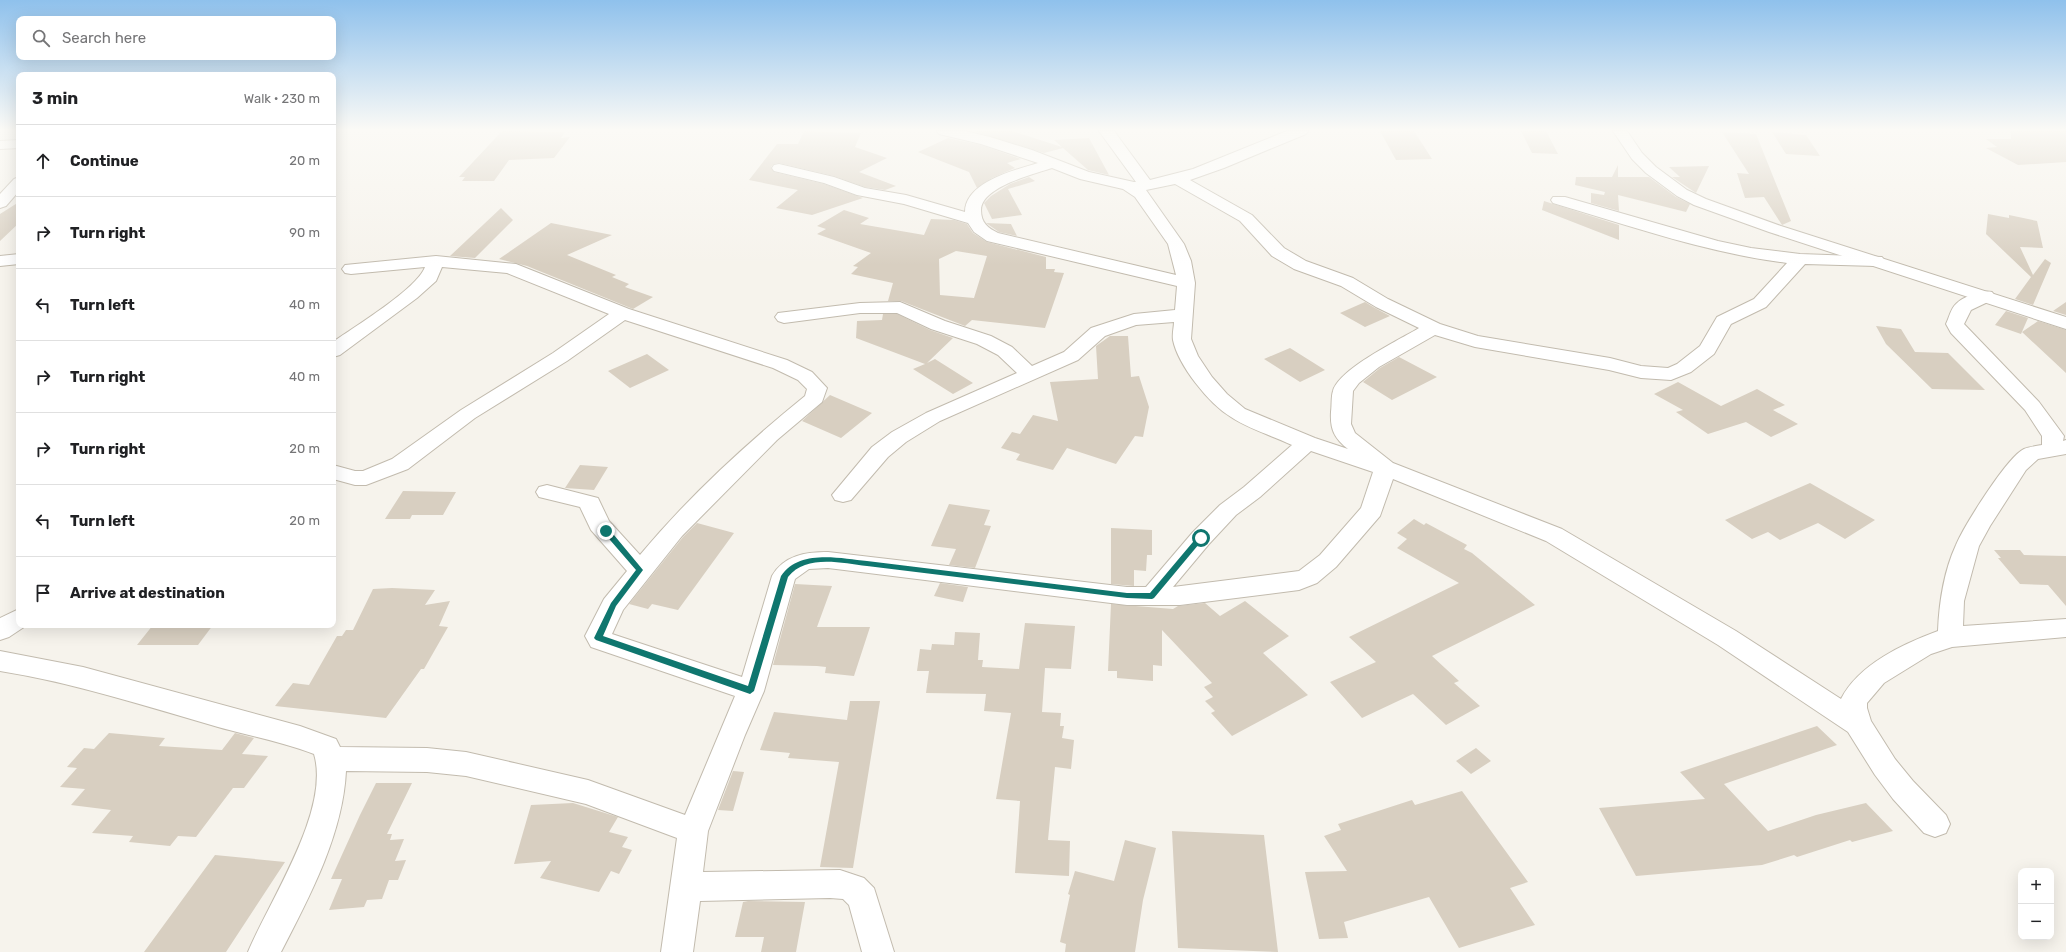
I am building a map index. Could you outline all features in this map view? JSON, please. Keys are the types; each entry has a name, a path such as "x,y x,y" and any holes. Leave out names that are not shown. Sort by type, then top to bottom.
{"street":[{"path":"810,175 829,180 862,192 906,200 974,220"},
{"path":"1018,175 995,184 982,191 975,200 972,211 977,227 993,237 1138,270 1186,283"},
{"path":"1084,175 1140,186 1179,180 1192,175"},
{"path":"1133,175 1140,186 1141,194 1176,244 1186,283 1185,316 1182,338 1188,356 1220,398 1238,412 1307,443 1385,468 1554,535 1727,638 1858,724"},
{"path":"1659,175 1688,196 1727,213 2066,323"},
{"path":"1179,180 1216,202 1233,209 1246,218 1263,238 1278,252 1300,265 1347,282 1366,292 1382,303 1433,328 1475,341 1595,361 1641,372 1675,374 1707,350 1724,321 1760,303 1768,296 1800,259"},
{"path":"0,203 16,185"},
{"path":"1559,200 1715,245 1763,255 1800,259 1876,261"},
{"path":"0,260 16,259"},
{"path":"336,349 411,294 430,277 436,261"},
{"path":"351,269 436,261 516,270 623,313 780,364 805,376 818,388 815,398 770,435 674,530 613,605 598,638 750,691"},
{"path":"1950,637 1952,601 1967,546 1979,524 2018,465 2031,454 2059,448 2053,436 2032,406 1958,329 1955,324 1963,307 1986,296"},
{"path":"784,318 860,308 900,307 938,325 984,340 1005,352 1028,373"},
{"path":"336,473 360,479 370,478 400,464 474,410 560,357 623,313"},
{"path":"842,494 880,452 899,437 933,417 1028,373 1071,356 1090,337 1112,327 1152,317 1185,316"},
{"path":"1385,468 1349,440 1342,430 1341,401 1343,390 1352,379 1372,363 1433,328"},
{"path":"1152,596 1201,538 1228,510 1252,492 1307,443"},
{"path":"677,952 687,887 693,831 730,735 750,691 784,576 792,567 801,562 828,560 867,563 1127,596 1180,596 1286,584 1308,577 1328,561 1372,511 1385,468"},
{"path":"546,492 587,501 590,503 599,524 640,570"},
{"path":"0,630 16,620"},
{"path":"1935,824 1903,790 1885,767 1858,724 1853,708 1854,699 1875,676 1922,648 1950,637 2066,628"},
{"path":"0,661 55,670 251,725 305,737 326,747 332,759 327,807 318,837 285,911 264,952"},
{"path":"332,759 427,760 466,764 588,792 693,831"},
{"path":"687,887 830,884 850,887 858,891 863,898 878,952"}],"building":[{"path":"460,175 498,175 494,181 462,181 465,177 459,177"},
{"path":"753,175 788,175 824,184 863,198 812,215 776,208 798,190 749,180"},
{"path":"832,175 868,175 896,186 885,190 865,187"},
{"path":"971,175 998,175 992,178 977,188"},
{"path":"1613,175 1618,175 1618,177 1649,177 1676,197 1690,204 1686,212 1618,195 1619,211 1591,203 1591,193 1604,195 1605,192 1575,185 1576,177 1612,177"},
{"path":"1678,175 1704,175 1696,193 1672,177 1680,177"},
{"path":"1738,175 1773,175 1791,221 1782,225 1764,197 1745,198"},
{"path":"1029,177 1035,181 1008,189 1022,215 992,219 984,203 991,196 1010,184"},
{"path":"1544,201 1619,225 1619,240 1542,210"},
{"path":"16,204 16,226 0,241 0,214"},
{"path":"501,208 513,220 475,258 450,256"},
{"path":"844,210 869,218 860,224 924,235 931,219 954,220 967,224 973,233 987,242 1046,257 1046,269 1055,269 1054,272 1064,273 1045,328 972,320 965,326 901,301 888,301 893,283 851,274 858,267 853,266 871,253 817,234 826,229 817,226","holes":["956,251 987,256 974,298 940,295 939,259"]},
{"path":"1988,214 2009,218 2009,215 2037,221 2043,248 2020,247 2033,275 2045,259 2051,263 2033,305 2015,299 2031,277 1986,234"},
{"path":"551,223 612,235 567,255 616,275 612,277 629,284 625,287 653,297 633,309 527,266 499,259"},
{"path":"986,223 1011,224 1017,236 999,232"},
{"path":"1365,302 1390,316 1365,327 1340,313"},
{"path":"2066,302 2066,315 2053,311"},
{"path":"2006,311 2028,318 2021,334 1995,325"},
{"path":"883,314 897,314 930,330 953,338 927,363 935,359 973,383 953,394 913,369 925,364 856,338 857,321 882,320"},
{"path":"2038,321 2066,330 2066,373 2022,332"},
{"path":"1876,326 1901,329 1915,352 1948,353 1985,390 1932,389 1886,344"},
{"path":"1110,336 1128,336 1131,377 1139,376 1149,407 1143,437 1135,436 1116,464 1067,448 1053,470 1016,460 1020,454 1001,448 1012,432 1020,434 1033,415 1058,421 1050,382 1098,379 1096,346"},
{"path":"1290,348 1325,370 1300,382 1264,359"},
{"path":"647,354 669,370 630,388 608,371"},
{"path":"1399,357 1437,377 1392,400 1363,382 1380,368"},
{"path":"1678,382 1721,406 1757,389 1785,405 1773,410 1798,424 1771,437 1746,422 1708,434 1676,412 1683,410 1654,394"},
{"path":"830,395 872,413 841,438 802,421"},
{"path":"580,465 608,467 594,490 565,488"},
{"path":"1810,483 1875,520 1845,539 1818,523 1780,540 1768,532 1752,539 1725,520"},
{"path":"403,491 456,492 443,515 412,515 410,519 385,519"},
{"path":"949,504 990,510 984,525 991,526 975,568 949,565 956,549 931,546"},
{"path":"1414,519 1424,525 1426,523 1467,545 1464,549 1472,553 1535,605 1432,656 1459,681 1454,683 1480,706 1446,725 1413,694 1362,718 1330,682 1376,662 1349,637 1459,583 1397,548 1407,539 1397,533"},
{"path":"697,523 734,533 678,610 652,604 648,609 629,604 683,537"},
{"path":"1111,528 1152,530 1152,555 1147,555 1146,571 1134,570 1134,586 1111,584"},
{"path":"1994,550 2020,550 2024,555 2066,556 2066,606 2048,585 2020,584 1998,558 2001,558"},
{"path":"940,583 968,587 963,602 934,596"},
{"path":"795,584 832,586 817,627 870,627 854,676 825,673 826,667 773,665"},
{"path":"392,588 435,590 425,605 450,601 439,626 448,627 424,669 421,669 386,718 275,706 293,683 309,685 337,636 342,636 346,630 353,630 373,589"},
{"path":"1245,601 1289,636 1263,653 1308,695 1232,736 1211,713 1215,711 1205,701 1213,697 1204,687 1212,683 1162,630 1162,666 1153,665 1153,681 1117,678 1117,671 1108,671 1111,604 1173,609 1178,606 1205,603 1220,616"},
{"path":"1025,623 1075,626 1071,669 1045,668 1042,712 1061,713 1060,726 1064,726 1062,738 1074,740 1071,769 1055,767 1048,840 1070,841 1069,876 1015,873 1020,801 996,799 1011,713 984,711 986,694 926,693 929,671 917,671 920,649 931,650 932,644 954,645 955,632 980,633 978,660 983,660 982,667 1019,669"},
{"path":"151,628 211,628 198,645 137,645"},
{"path":"850,701 880,701 853,868 820,867 839,762 788,758 790,753 760,750 774,712 847,720"},
{"path":"1817,726 1837,745 1724,784 1768,831 1816,815 1866,803 1893,831 1852,842 1850,840 1797,857 1794,855 1762,865 1636,876 1599,808 1705,799 1680,772"},
{"path":"109,733 165,738 159,746 222,750 235,733 254,738 242,754 268,756 244,788 233,788 196,837 178,836 170,846 129,842 133,836 92,833 111,810 71,805 85,789 60,787 77,768 67,767 84,748 94,749"},
{"path":"1476,748 1491,761 1471,774 1456,761"},
{"path":"733,771 744,772 733,811 718,810"},
{"path":"376,783 412,783 387,834 392,834 390,840 404,839 395,861 406,860 398,880 389,880 382,899 367,900 364,907 329,910 342,879 331,879"},
{"path":"1462,791 1528,882 1510,888 1535,925 1459,948 1429,897 1344,922 1348,938 1319,939 1305,872 1347,871 1324,836 1341,830 1338,824 1412,800 1415,805"},
{"path":"573,803 618,817 609,832 628,837 622,847 632,850 619,874 611,871 599,892 540,878 551,861 514,864 531,805"},
{"path":"1172,831 1264,835 1278,952 1178,948"},
{"path":"1125,840 1156,848 1143,900 1135,952 1065,952 1066,944 1060,942 1070,895 1068,894 1075,871 1114,881"},
{"path":"215,855 285,862 226,952 144,952"},
{"path":"743,902 805,902 796,952 761,952 764,937 735,937"}],"route":[{"path":"606,531 640,570 613,605 598,638 600,640 750,691 784,576 792,567 801,562 828,560 867,563 1127,596 1152,596 1201,538"}]}
